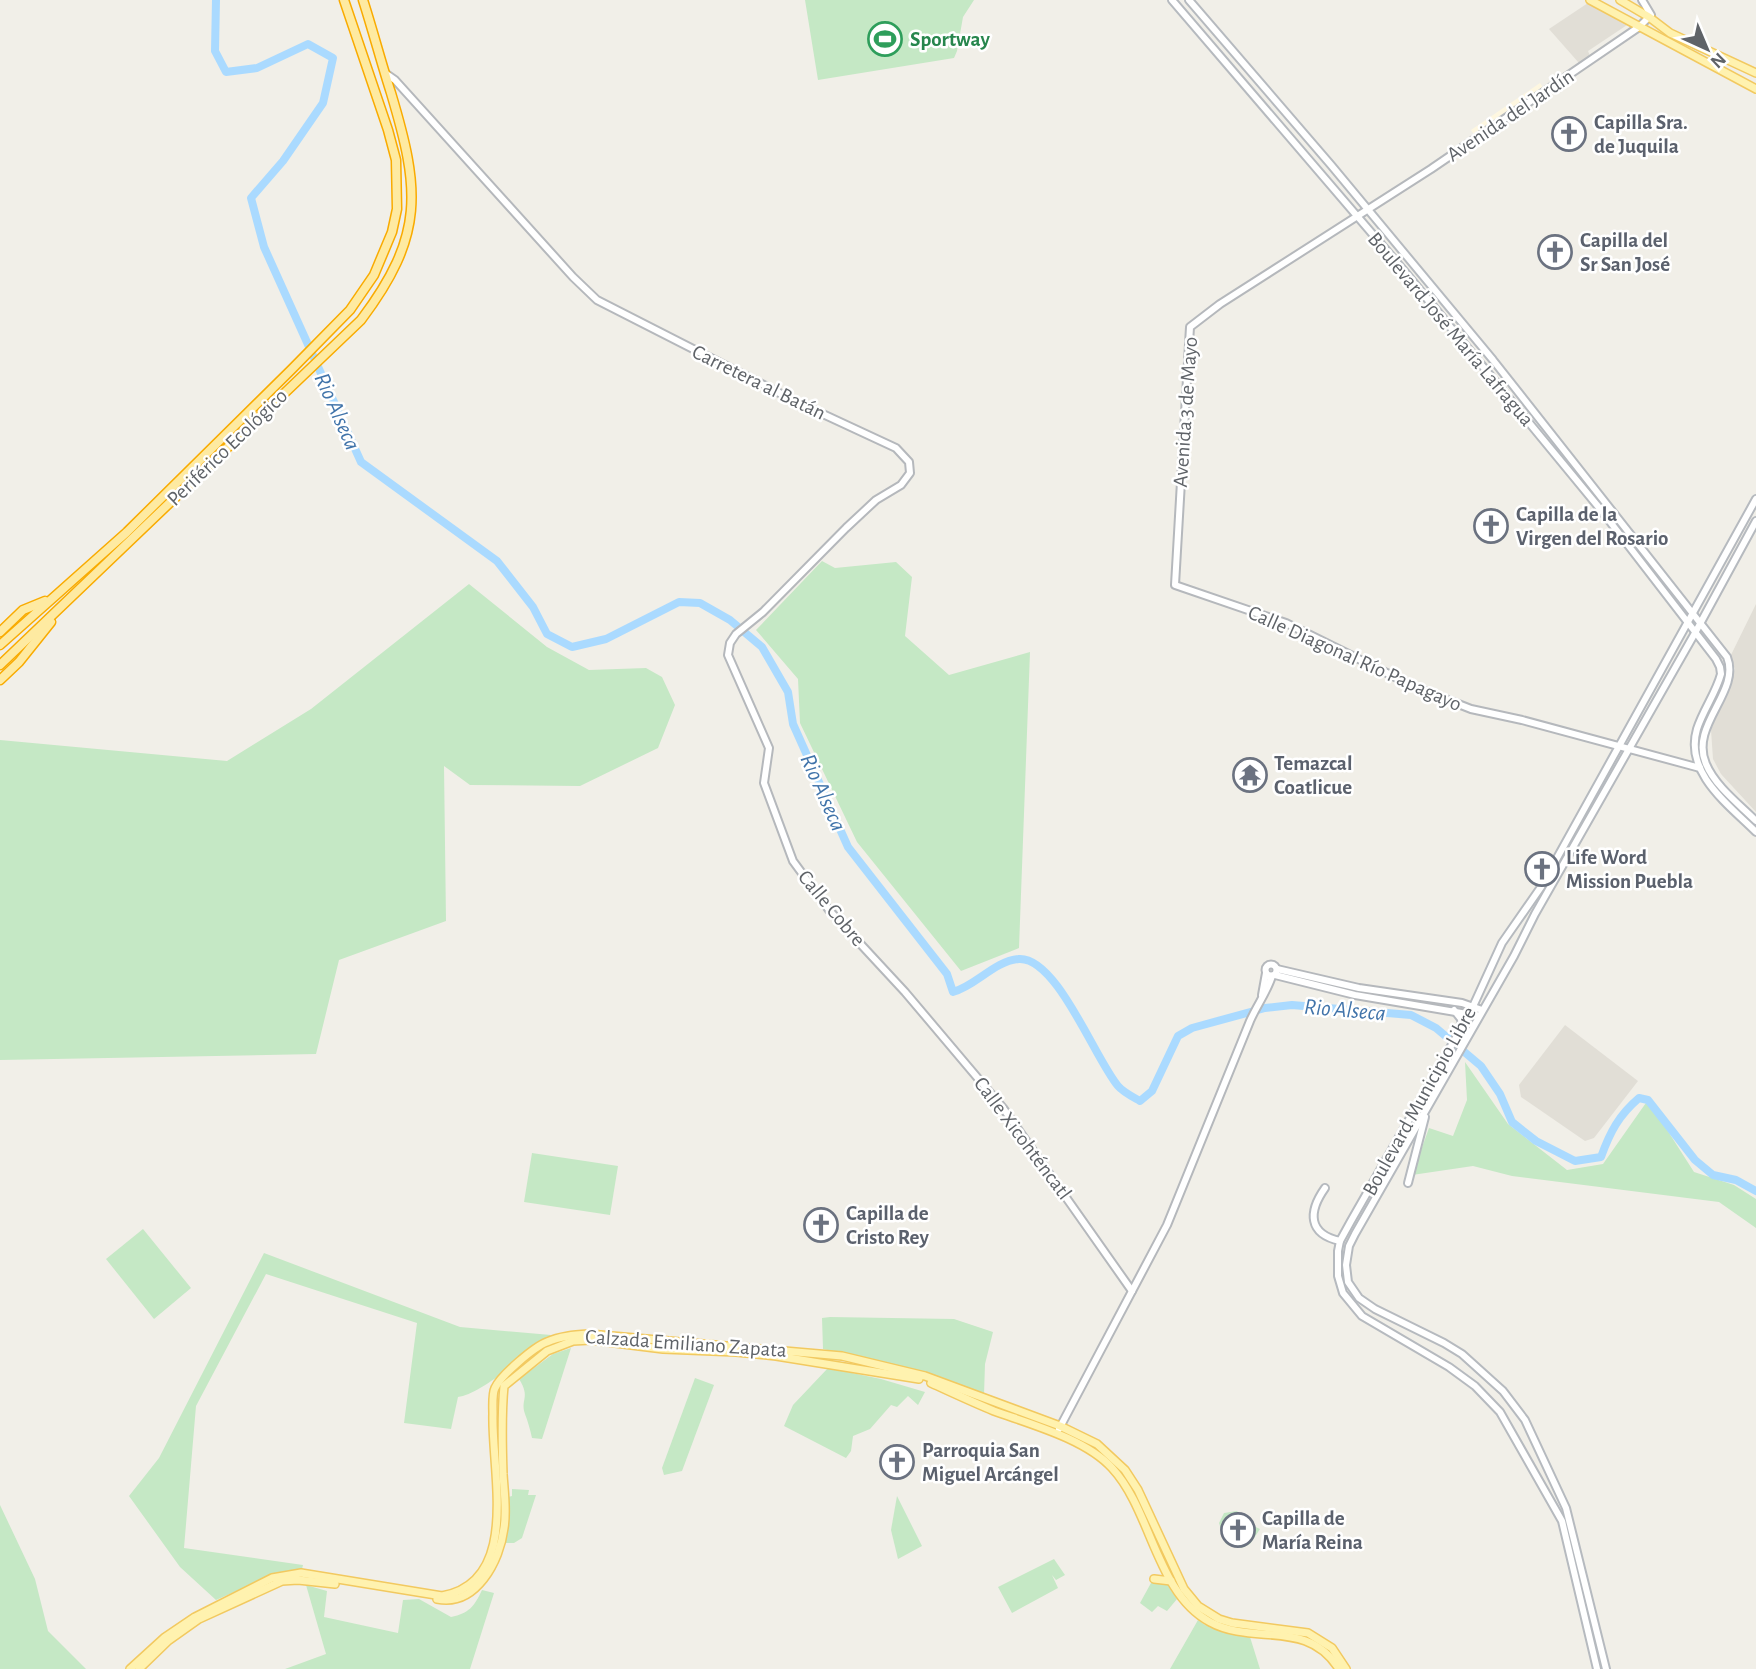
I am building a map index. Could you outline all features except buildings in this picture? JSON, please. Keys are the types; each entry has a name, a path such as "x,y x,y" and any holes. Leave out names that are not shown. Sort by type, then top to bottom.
{"highway":[{"name":"Periférico Ecológico","path":"0,645 127,532 292,369 350,310 374,275 392,232 398,199 393,147 344,0"},
{"name":"Periférico Ecológico","path":"0,665 361,320 381,293 393,271 408,227 412,200 410,164 402,126 363,0"},
{"path":"0,632 23,610 51,599"},
{"path":"0,680 19,662 68,600"}],"main road":[{"name":"Boulevard José María Lafragua","path":"1172,0 1357,215 1594,501 1720,667 1719,681 1697,730 1700,768"},
{"name":"Boulevard José María Lafragua","path":"1189,0 1493,360 1727,657 1730,675 1705,728 1706,764 1718,781 1756,821"},
{"path":"1590,0 1756,89"},
{"path":"1620,0 1650,16 1670,33 1756,73"},
{"path":"1642,0 1650,16"},
{"name":"Avenida del Jardín","path":"1367,208 1431,169 1639,27 1650,16"},
{"name":"Carretera al Batán","path":"385,73 395,80 573,277 597,300 905,454 910,473 901,485 876,500 736,634 730,643 728,655"},
{"name":"Carretera al Batán","path":"390,92 400,93 419,107"},
{"name":"Avenida 3 de Mayo","path":"1175,584 1190,327 1220,304 1367,208"},
{"name":"Boulevard Municipio Libre","path":"1597,1669 1562,1521 1506,1421 1475,1385 1423,1351 1371,1322 1356,1310 1340,1286 1337,1266 1340,1241 1471,1010 1502,943 1541,887 1756,499"},
{"name":"Boulevard Municipio Libre","path":"1606,1669 1566,1508 1534,1438 1514,1404 1462,1354 1364,1303 1348,1282 1346,1265 1349,1246 1695,634 1756,521"},
{"name":"Calle Diagonal Río Papagayo","path":"1175,584 1286,623 1415,687 1460,705 1700,768"},
{"name":"Calle Cobre","path":"728,655 769,748 764,783 793,861 829,910 905,992"},
{"path":"1700,768 1713,788 1756,832"},
{"path":"1272,973 1355,995 1454,1010 1471,1010"},
{"path":"1272,973 1481,1013"},
{"path":"1056,1435 1167,1225 1250,1021 1260,999 1267,991 1272,973"},
{"name":"Calle Xicohténcatl","path":"905,992 1003,1108 1132,1291"},
{"path":"1454,1010 1461,1019 1462,1026"},
{"path":"1408,1183 1427,1107"},
{"path":"1325,1188 1315,1207 1315,1224 1323,1236 1340,1241"},
{"name":"Calzada Emiliano Zapata","path":"130,1669 164,1637 195,1617 272,1578 301,1573 442,1596 458,1593 472,1584 483,1570 498,1528 494,1389 507,1373 544,1342 570,1335 589,1334 842,1356 925,1376 1060,1426 1097,1444 1125,1470 1138,1490 1184,1589 1198,1606 1207,1613 1232,1623 1308,1633 1332,1648 1346,1669"},
{"name":"Calzada Emiliano Zapata","path":"139,1669 168,1641 199,1619 282,1581 310,1580 446,1601 467,1595 488,1573 505,1529 501,1422 504,1386 547,1351 573,1341 591,1340 663,1349 776,1356 923,1380 1056,1435 1095,1453 1120,1477 1133,1498 1171,1581 1187,1604 1210,1622 1236,1631 1308,1641 1327,1653 1339,1669"},
{"path":"1154,1579 1171,1581"},
{"path":"1590,1638 1598,1636"}],"shaded area":[{"path":"1588,3 1627,25 1588,51 1590,56 1579,63 1549,29"},
{"path":"1540,83 1544,89 1475,136 1471,130"},
{"path":"1756,604 1756,812 1721,774 1713,759 1711,730 1735,669 1730,657"},
{"path":"1565,1025 1638,1081 1594,1138 1585,1141 1521,1097 1519,1085"}],"green space":[{"name":"Sportway","path":"805,0 974,0 963,17 954,58 818,80"},
{"path":"822,561 835,568 896,562 912,577 905,636 949,675 1030,652 1019,948 961,971 857,842 800,723 798,679 756,630"},
{"path":"469,584 547,647 589,670 646,668 662,677 675,705 658,748 580,786 470,785 444,766 446,921 339,960 316,1054 0,1060 0,740 227,761 311,709"},
{"path":"1465,1062 1508,1124 1567,1170 1603,1164 1648,1100 1694,1172 1734,1185 1756,1199 1756,1228 1719,1202 1512,1176 1473,1166 1412,1175 1429,1128 1453,1136 1467,1100"},
{"path":"532,1153 618,1166 610,1215 524,1202"},
{"path":"143,1229 191,1288 154,1319 106,1259"},
{"path":"264,1253 460,1327 551,1335 479,1389 458,1397 451,1429 404,1423 417,1323 266,1274 196,1406 184,1548 303,1565 302,1569 271,1576 216,1600 180,1567 129,1496 159,1458"},
{"path":"822,1318 954,1319 993,1332 985,1364 984,1395 910,1368 823,1349"},
{"path":"571,1348 542,1439 532,1438 524,1409 525,1394 519,1379 553,1354"},
{"path":"828,1368 925,1392 918,1405 908,1396 897,1407 891,1405 870,1429 853,1436 851,1451 846,1458 784,1426 793,1405"},
{"path":"695,1378 714,1385 682,1471 664,1475 662,1468"},
{"path":"512,1489 529,1490 528,1495 536,1495 522,1538 514,1543 504,1543 508,1497 512,1496"},
{"path":"897,1496 922,1546 898,1559 891,1530"},
{"path":"0,1505 35,1579 48,1631 86,1669 0,1669"},
{"path":"1237,1511 1247,1523 1260,1529 1250,1544 1242,1548 1226,1544 1219,1523 1224,1513"},
{"path":"1054,1559 1065,1575 1056,1580 1052,1575 1058,1588 1012,1613 998,1587"},
{"path":"1158,1580 1166,1583 1177,1599 1167,1611 1158,1606 1152,1612 1140,1603 1151,1583"},
{"path":"306,1585 327,1591 324,1617 398,1633 403,1600 419,1599 451,1617 470,1608 482,1590 494,1593 470,1669 285,1669 326,1654"},
{"path":"1198,1620 1216,1630 1250,1637 1260,1669 1170,1669"}],"waterway":[{"name":"Rio Alseca","path":"216,0 215,51 226,72 257,68 308,44 333,58 323,103 283,161 251,198 264,247 361,462 497,561 533,607 547,634 572,647 606,639 679,602 700,603 730,620 762,647 788,692 793,724 848,847 947,974 953,992 970,985 1001,964 1019,959 1033,963 1047,974 1061,991 1118,1086 1140,1101 1152,1091 1178,1036 1192,1028 1265,1008 1292,1005 1411,1015 1436,1028 1481,1066 1500,1094 1512,1122 1536,1141 1575,1161 1601,1157 1616,1124 1639,1098 1648,1100 1695,1160 1713,1175 1736,1180 1756,1191"}],"place":[{"name":"Sportway","path":"885,39"},
{"name":"Capilla Sra. de Juquila","path":"1569,134"},
{"name":"Capilla del Sr San José","path":"1555,252"},
{"name":"Capilla de la Virgen del Rosario","path":"1491,526"},
{"name":"Temazcal Coatlicue","path":"1250,775"},
{"name":"Life Word Mission Puebla","path":"1542,869"},
{"name":"Capilla de Cristo Rey","path":"821,1225"},
{"name":"Parroquia San Miguel Arcángel","path":"897,1462"},
{"name":"Capilla de María Reina","path":"1238,1530"}]}
